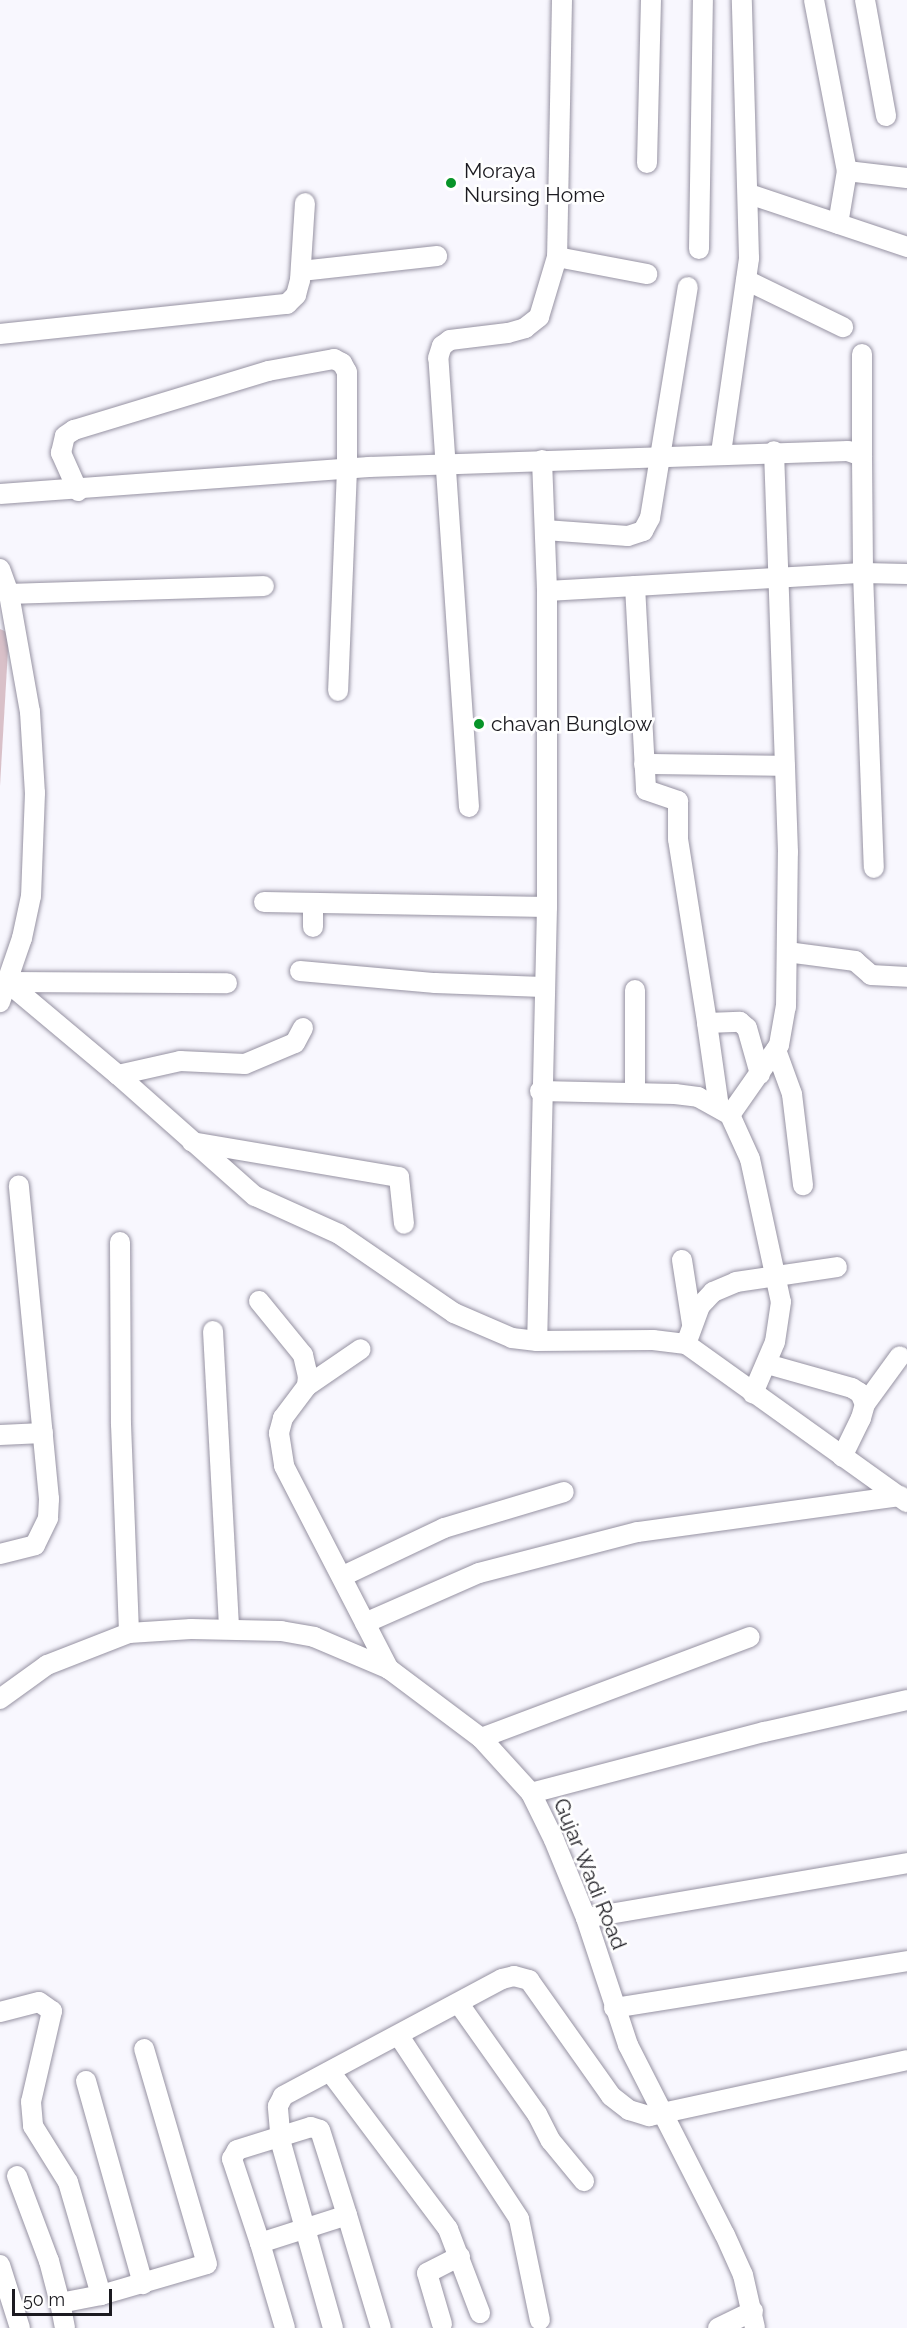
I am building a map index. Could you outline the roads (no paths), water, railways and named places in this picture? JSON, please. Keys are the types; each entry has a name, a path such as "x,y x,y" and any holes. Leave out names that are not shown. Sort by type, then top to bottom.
{"street":[{"path":"468,807 438,358 441,346 450,340 525,328 539,317 545,303 557,257 562,0"},
{"path":"647,163 651,0"},
{"path":"699,249 703,0"},
{"path":"721,453 746,280 749,194 742,0"},
{"path":"814,0 847,171 838,224"},
{"path":"865,0 886,116"},
{"path":"847,171 907,178"},
{"path":"749,194 907,247"},
{"path":"0,334 273,308 287,304 296,296 301,271 305,203"},
{"path":"301,271 437,256"},
{"path":"557,257 647,274"},
{"path":"746,280 843,327"},
{"path":"545,530 628,536 643,531 650,518 688,287"},
{"path":"862,354 863,573 874,868"},
{"path":"78,490 61,453 66,436 74,430 237,379 334,359 342,363 347,372 347,469 338,692"},
{"path":"0,494 444,464 721,453 848,451 862,456"},
{"path":"724,1111 760,1074 776,1050 785,1017 787,952 785,766 774,452"},
{"path":"537,1341 540,1091 547,907 547,591 542,460"},
{"path":"0,569 9,594 30,712 35,859 22,938 0,1002"},
{"path":"547,591 778,576 907,574"},
{"path":"9,594 264,586"},
{"path":"635,586 646,790 678,801 678,839 707,1023 724,1111 750,1159 778,1278 779,1323 766,1364 753,1393"},
{"path":"644,764 785,766"},
{"path":"264,902 547,907"},
{"path":"313,904 313,927"},
{"path":"787,952 855,962 871,975 907,977"},
{"path":"300,970 435,983 543,987"},
{"path":"7,982 227,983"},
{"path":"7,982 118,1075 255,1196 339,1234 454,1313 512,1338 537,1341 653,1340 686,1344 904,1499"},
{"path":"635,990 635,1093"},
{"path":"707,1023 740,1022 747,1028 760,1074"},
{"path":"118,1075 180,1061 245,1064 294,1043 303,1028"},
{"path":"776,1050 792,1094 803,1185"},
{"path":"540,1091 698,1097 724,1111"},
{"path":"192,1142 399,1177 404,1224"},
{"path":"0,1554 35,1545 43,1534 50,1499 19,1185"},
{"path":"120,1242 121,1424 129,1633"},
{"path":"681,1260 692,1324"},
{"path":"686,1344 700,1306 713,1293 736,1282 778,1278 837,1267"},
{"path":"259,1301 303,1355 307,1386"},
{"path":"213,1331 229,1629"},
{"path":"361,1349 307,1386 283,1418 279,1450 301,1500 343,1576 389,1669"},
{"path":"842,1457 865,1404 900,1356"},
{"path":"766,1364 852,1388 865,1404"},
{"path":"0,1435 43,1433"},
{"path":"343,1576 444,1528 564,1492"},
{"path":"365,1623 479,1573 628,1534 904,1499"},
{"name":"Gujar Wadi Road","path":"0,1699 47,1665 129,1633 229,1629 314,1637 389,1669 481,1738 531,1793 586,1918 614,2008 661,2115 725,2235 754,2319"},
{"path":"481,1738 750,1637"},
{"path":"531,1793 764,1732 907,1700"},
{"path":"586,1918 907,1863"},
{"path":"614,2008 907,1961"},
{"path":"333,2328 303,2230 280,2137 278,2106 283,2096 331,2073 502,1979 522,1976 529,1980 611,2096 639,2114 661,2115 907,2060"},
{"path":"0,2012 39,2002 52,2011 31,2102 33,2126 68,2182 101,2295"},
{"path":"459,2004 537,2114 551,2141 584,2181"},
{"path":"399,2036 515,2210 540,2320"},
{"path":"60,2303 143,2284 207,2264 144,2049"},
{"path":"331,2073 448,2229 480,2313"},
{"path":"86,2081 143,2284"},
{"path":"285,2328 233,2153 311,2127 320,2130 381,2328"},
{"path":"17,2176 49,2261 65,2328"},
{"path":"260,2243 347,2215"},
{"path":"441,2324 427,2272 460,2256"},
{"path":"0,2265 20,2328"},
{"path":"718,2328 754,2319"}],"place":[{"name":"Moraya Nursing Home","path":"451,183"},
{"name":"chavan Bunglow","path":"479,724"}]}
